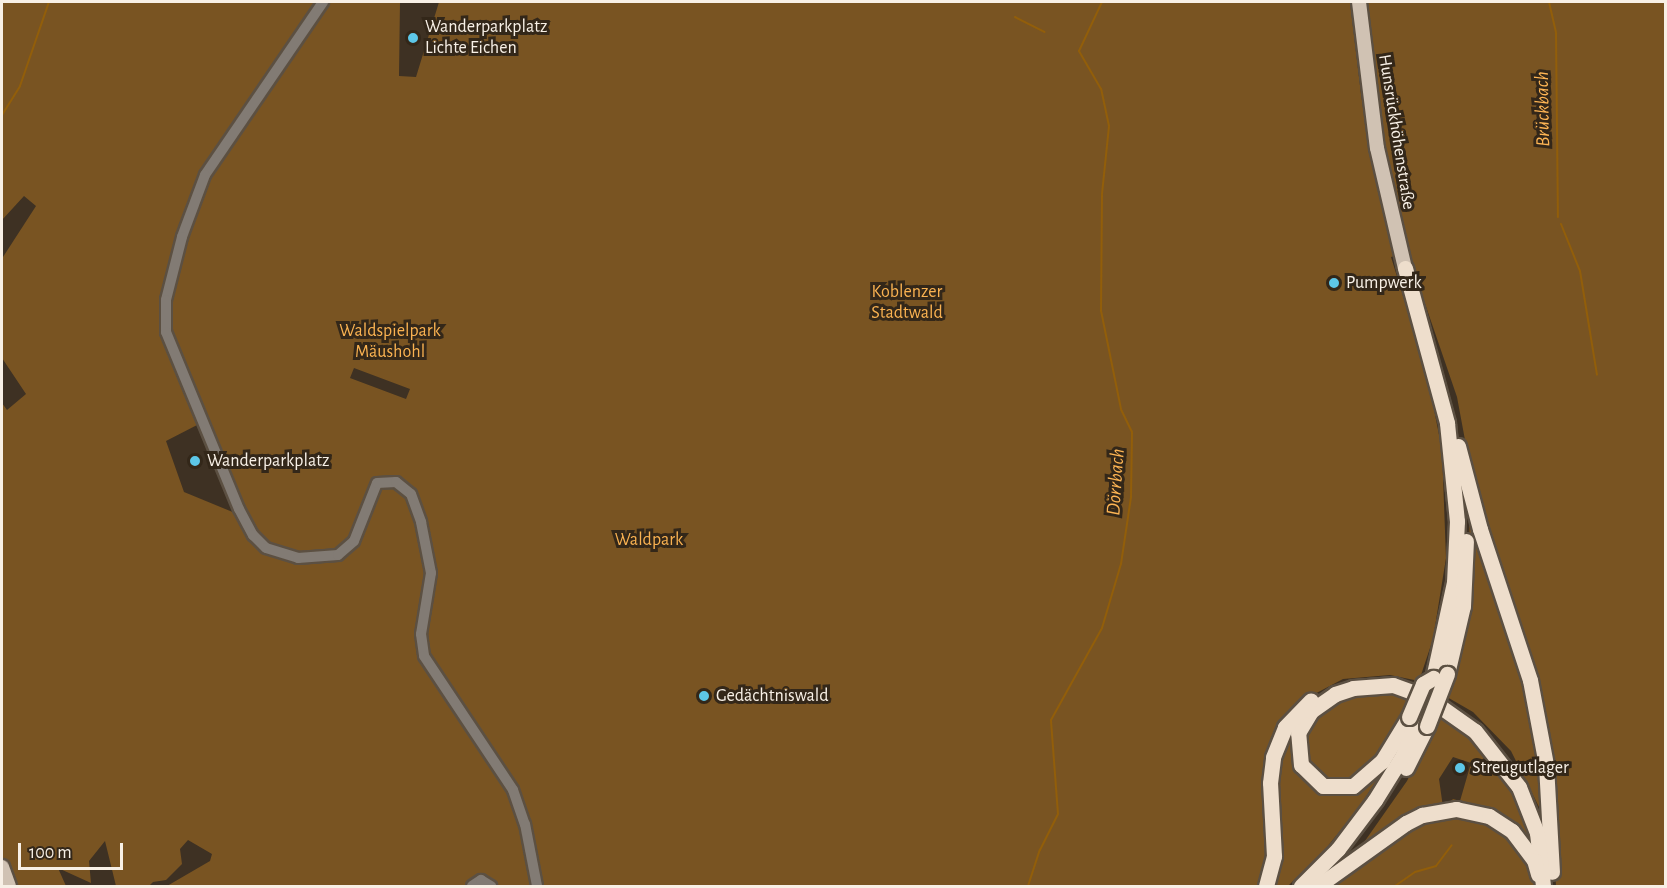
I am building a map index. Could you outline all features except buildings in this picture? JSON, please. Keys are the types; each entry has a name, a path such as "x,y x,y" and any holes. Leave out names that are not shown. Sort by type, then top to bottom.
{"highway":[{"path":"1405,268 1438,360 1480,529 1509,607 1535,701 1548,784 1551,886"},
{"path":"1405,268 1447,423 1456,511 1454,582 1438,674"},
{"path":"1301,886 1338,849 1375,801 1403,754 1438,674 1466,585 1458,446"},
{"path":"1266,886 1274,846 1270,772 1286,727 1305,704 1333,687 1383,679 1431,691 1466,713 1497,743 1521,777 1535,807 1551,886"},
{"path":"1417,721 1382,761 1353,786 1323,786 1300,765 1296,744 1301,727 1311,711 1335,694 1353,688 1393,686 1428,698 1475,731 1515,780 1537,833 1541,886"},
{"path":"1316,886 1383,806 1417,721"},
{"path":"1316,886 1406,823 1422,815 1456,809 1489,816 1512,831 1534,860 1541,886"}],"main road":[{"name":"Hunsrückhöhenstraße","path":"1359,2 1377,148 1405,268"},
{"path":"2,867 9,886"}],"street":[{"path":"323,2 205,175 182,237 166,300 166,332 239,509 253,535 266,548 297,558 338,555 356,539 377,483 396,482 411,494 421,522 431,573 421,634 424,656 513,790 525,824 537,886"},
{"path":"472,886 481,880 491,886"}],"green space":[{"name":"Koblenzer Stadtwald","path":"2,2 400,2 399,76 416,77 439,2 1350,2 1371,160 1395,256 1391,257 1427,374 1442,450 1446,558 1433,639 1419,681 1390,675 1343,679 1307,698 1281,729 1262,886 167,886 210,861 212,854 188,840 180,849 182,864 166,880 153,882 149,886 116,886 105,841 89,861 91,883 58,868 66,886 13,886 2,859 2,403 7,410 26,394 2,358 2,272 3,257 36,206 24,196 2,220","holes":["354,368 410,389 406,399 350,378","201,423 235,513 184,492 166,441"]},
{"path":"1364,2 1665,2 1665,886 1556,886 1551,796 1473,483 1457,397 1408,254 1383,152"},
{"path":"1469,508 1519,654 1543,788 1543,815 1511,751 1473,712 1447,697 1470,567"},
{"path":"1359,690 1414,694 1390,744 1350,784 1312,776 1299,745 1313,712"},
{"path":"1442,709 1504,768 1537,846 1450,802 1453,799 1460,801 1471,763 1453,757 1439,779 1443,807 1360,848 1407,781"},
{"path":"1292,722 1294,747 1327,790 1387,764 1358,809 1327,847 1288,886 1269,886 1273,782"},
{"path":"1448,814 1495,825 1527,855 1537,886 1331,886 1411,826"}],"waterway":[{"path":"2,115 20,86 49,2"},
{"name":"Dörrbach","path":"1028,886 1040,850 1058,814 1051,720 1102,628 1121,564 1131,497 1132,432 1121,409 1101,311 1102,194 1109,126 1101,89 1079,51 1102,2"},
{"name":"Brückbach","path":"1549,2 1556,33 1558,217"},
{"path":"1015,17 1044,32"},
{"name":"Brückbach","path":"1561,224 1580,271 1597,375"},
{"name":"Brückbach","path":"1395,886 1415,872 1436,866 1452,845"}],"place":[{"name":"Wanderparkplatz Lichte Eichen","path":"413,38"},
{"name":"Pumpwerk","path":"1334,283"},
{"name":"Wanderparkplatz","path":"195,461"},
{"name":"Gedächtniswald","path":"704,696"},
{"name":"Streugutlager","path":"1460,768"}],"park label":[{"name":"Waldspielpark Mäushohl","path":"390,342"},
{"name":"Waldpark","path":"649,540"}]}
